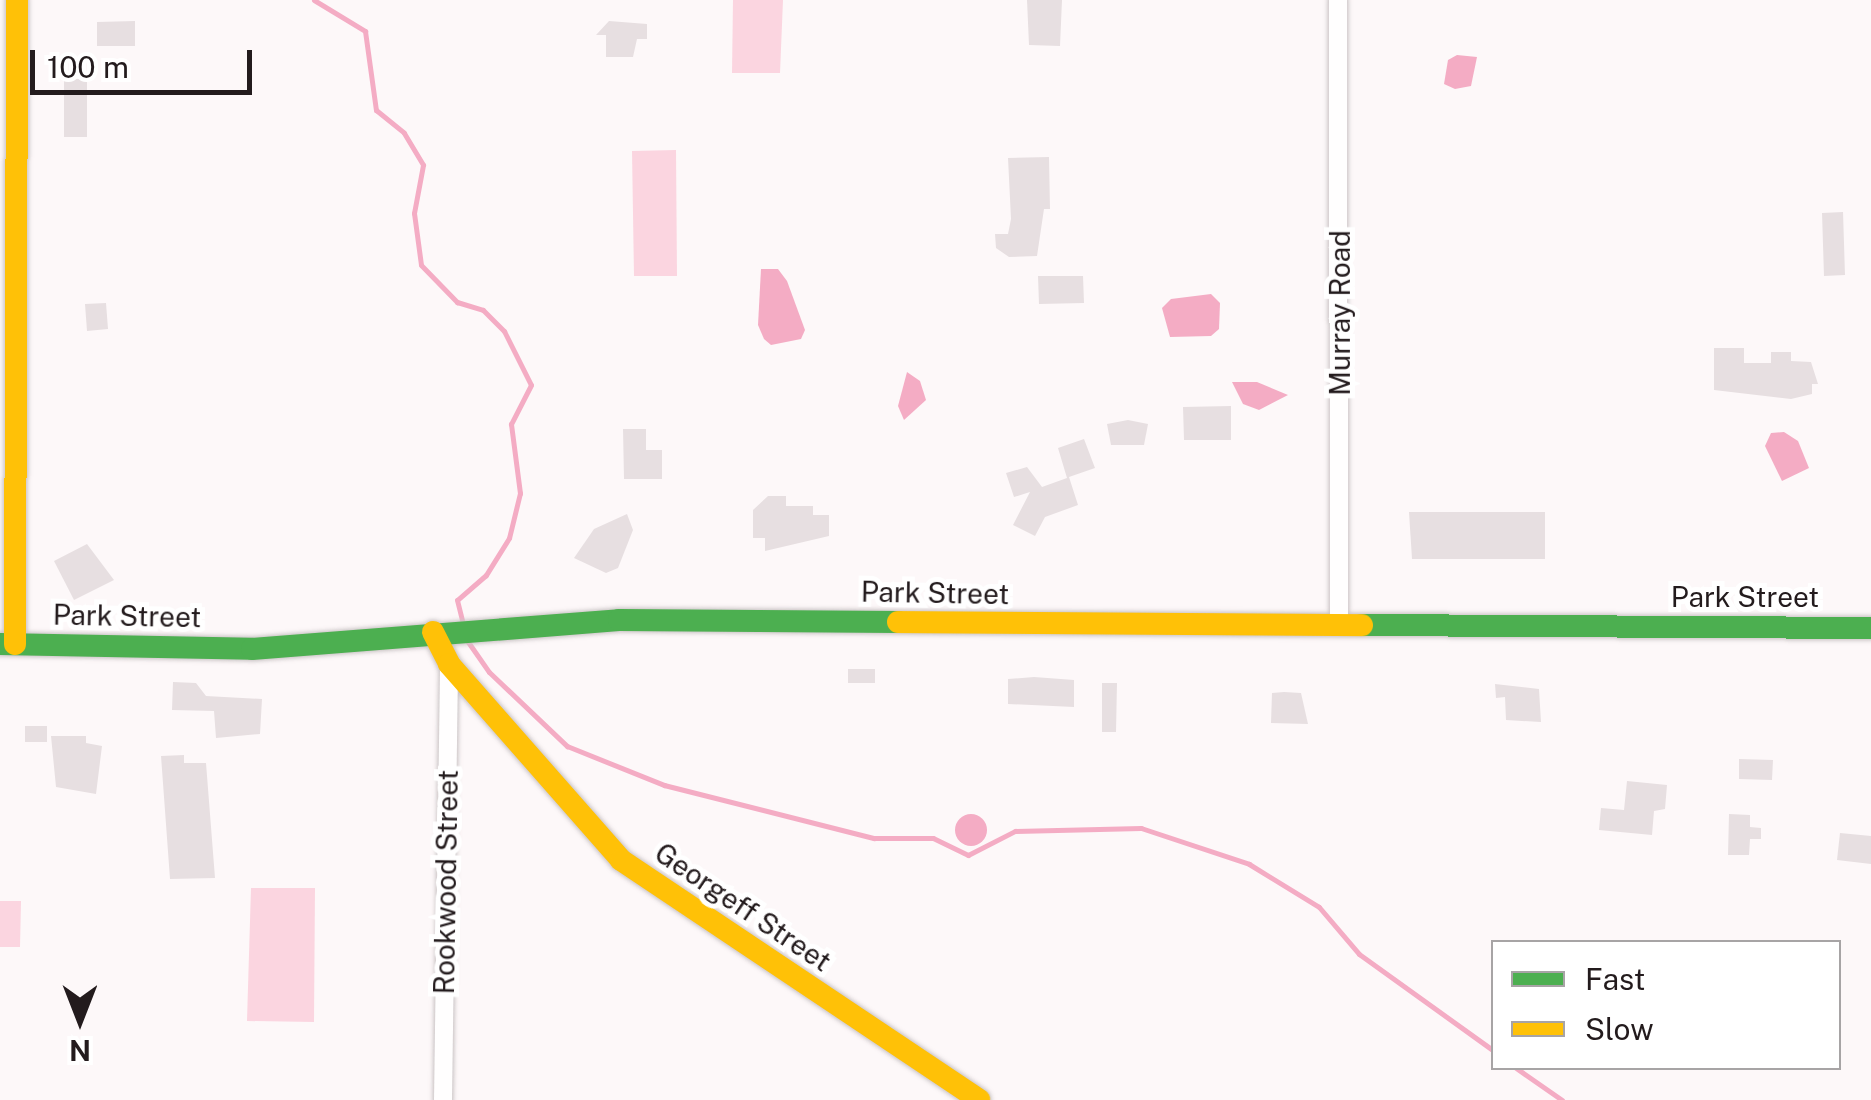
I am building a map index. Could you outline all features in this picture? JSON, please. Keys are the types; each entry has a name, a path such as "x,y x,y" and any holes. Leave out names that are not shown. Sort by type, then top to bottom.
{"street":[{"path":"8,644 17,0"},
{"name":"Murray Road","path":"1338,0 1339,626"},
{"name":"Park Street","path":"8,644 252,648 620,620 1871,628"},
{"name":"Georgeff Street","path":"433,632 448,664 621,860 660,892 978,1100"},
{"name":"Rookwood Street","path":"443,1100 448,664"}],"shaded area":[{"path":"733,0 783,0 780,73 732,73"},
{"path":"1457,55 1477,57 1471,86 1455,89 1444,84 1448,60"},
{"path":"676,150 677,276 634,276 632,151"},
{"path":"761,269 778,269 787,281 805,330 801,339 771,345 764,339 758,325"},
{"path":"1211,294 1220,303 1219,329 1211,336 1170,337 1162,308 1171,299"},
{"path":"907,372 920,381 926,400 904,420 898,406"},
{"path":"1232,382 1257,382 1288,395 1259,410 1243,404"},
{"path":"1784,432 1798,441 1809,468 1782,481 1765,446 1771,433"},
{"path":"971,814 982,819 987,830 982,841 971,846 960,841 955,830 960,819"},
{"path":"251,888 315,888 314,1022 247,1021"},
{"path":"0,901 21,901 20,947 0,947"}],"building":[{"path":"1027,0 1062,0 1060,46 1029,45"},
{"path":"135,21 135,46 97,46 97,22"},
{"path":"609,21 647,24 647,39 637,39 633,57 606,57 606,35 596,35"},
{"path":"64,79 87,79 87,137 64,137"},
{"path":"1049,157 1050,209 1044,209 1037,256 1009,257 996,248 995,234 1008,234 1011,219 1008,158"},
{"path":"1843,212 1845,275 1824,276 1822,213"},
{"path":"1038,276 1083,276 1084,303 1039,304"},
{"path":"106,303 108,329 87,331 85,304"},
{"path":"1714,348 1744,348 1744,363 1771,363 1771,352 1791,352 1791,361 1811,362 1818,384 1812,384 1812,394 1791,399 1714,390"},
{"path":"1231,406 1231,440 1184,440 1183,407"},
{"path":"1128,420 1148,424 1144,445 1111,445 1107,424"},
{"path":"623,429 646,429 646,450 662,450 662,479 624,479"},
{"path":"1084,439 1095,468 1069,477 1078,505 1045,517 1035,536 1013,525 1030,492 1014,497 1006,473 1027,467 1042,487 1067,478 1058,448"},
{"path":"768,496 786,496 786,506 813,506 813,515 829,515 829,536 765,551 765,538 753,538 753,510"},
{"path":"1409,512 1545,512 1545,559 1412,559"},
{"path":"627,514 633,530 618,568 606,573 574,558 594,529"},
{"path":"87,544 114,580 74,600 54,561"},
{"path":"848,669 875,669 875,683 848,683"},
{"path":"1008,679 1074,680 1074,707 1008,704"},
{"path":"173,682 196,683 206,696 262,699 260,734 216,738 214,711 172,710"},
{"path":"1102,683 1117,683 1116,732 1102,732"},
{"path":"1495,684 1539,689 1541,722 1506,720 1505,697 1496,698"},
{"path":"1272,693 1301,693 1308,724 1271,723"},
{"path":"25,726 47,726 47,742 25,742"},
{"path":"51,736 86,736 86,743 102,746 96,794 56,787"},
{"path":"184,755 184,763 206,763 215,878 170,879 161,756"},
{"path":"1739,759 1773,760 1772,780 1739,779"},
{"path":"1627,781 1667,785 1665,809 1654,811 1652,835 1599,830 1601,808 1624,810"},
{"path":"1729,814 1750,815 1750,827 1761,828 1761,839 1750,839 1749,855 1728,855"},
{"path":"1840,833 1871,836 1871,864 1837,860"}],"waterway":[{"path":"314,0 365,31 376,110 404,133 423,165 414,213 421,265 457,302 483,310 504,331 531,385 511,424 520,493 509,538 486,575 457,600 463,624"},
{"path":"466,639 489,672 567,746 664,785 874,838 933,838 968,855 1015,831 1141,828 1249,864 1319,907 1359,954 1491,1049"},
{"path":"1519,1070 1562,1100"}],"traffic: fast":[{"path":"0,644 252,649 619,620 898,622"},
{"path":"1362,625 1871,628"}],"traffic: slow":[{"path":"15,644 17,0"},
{"path":"898,622 1362,625"},
{"path":"433,632 449,664 621,860 979,1100"}]}
